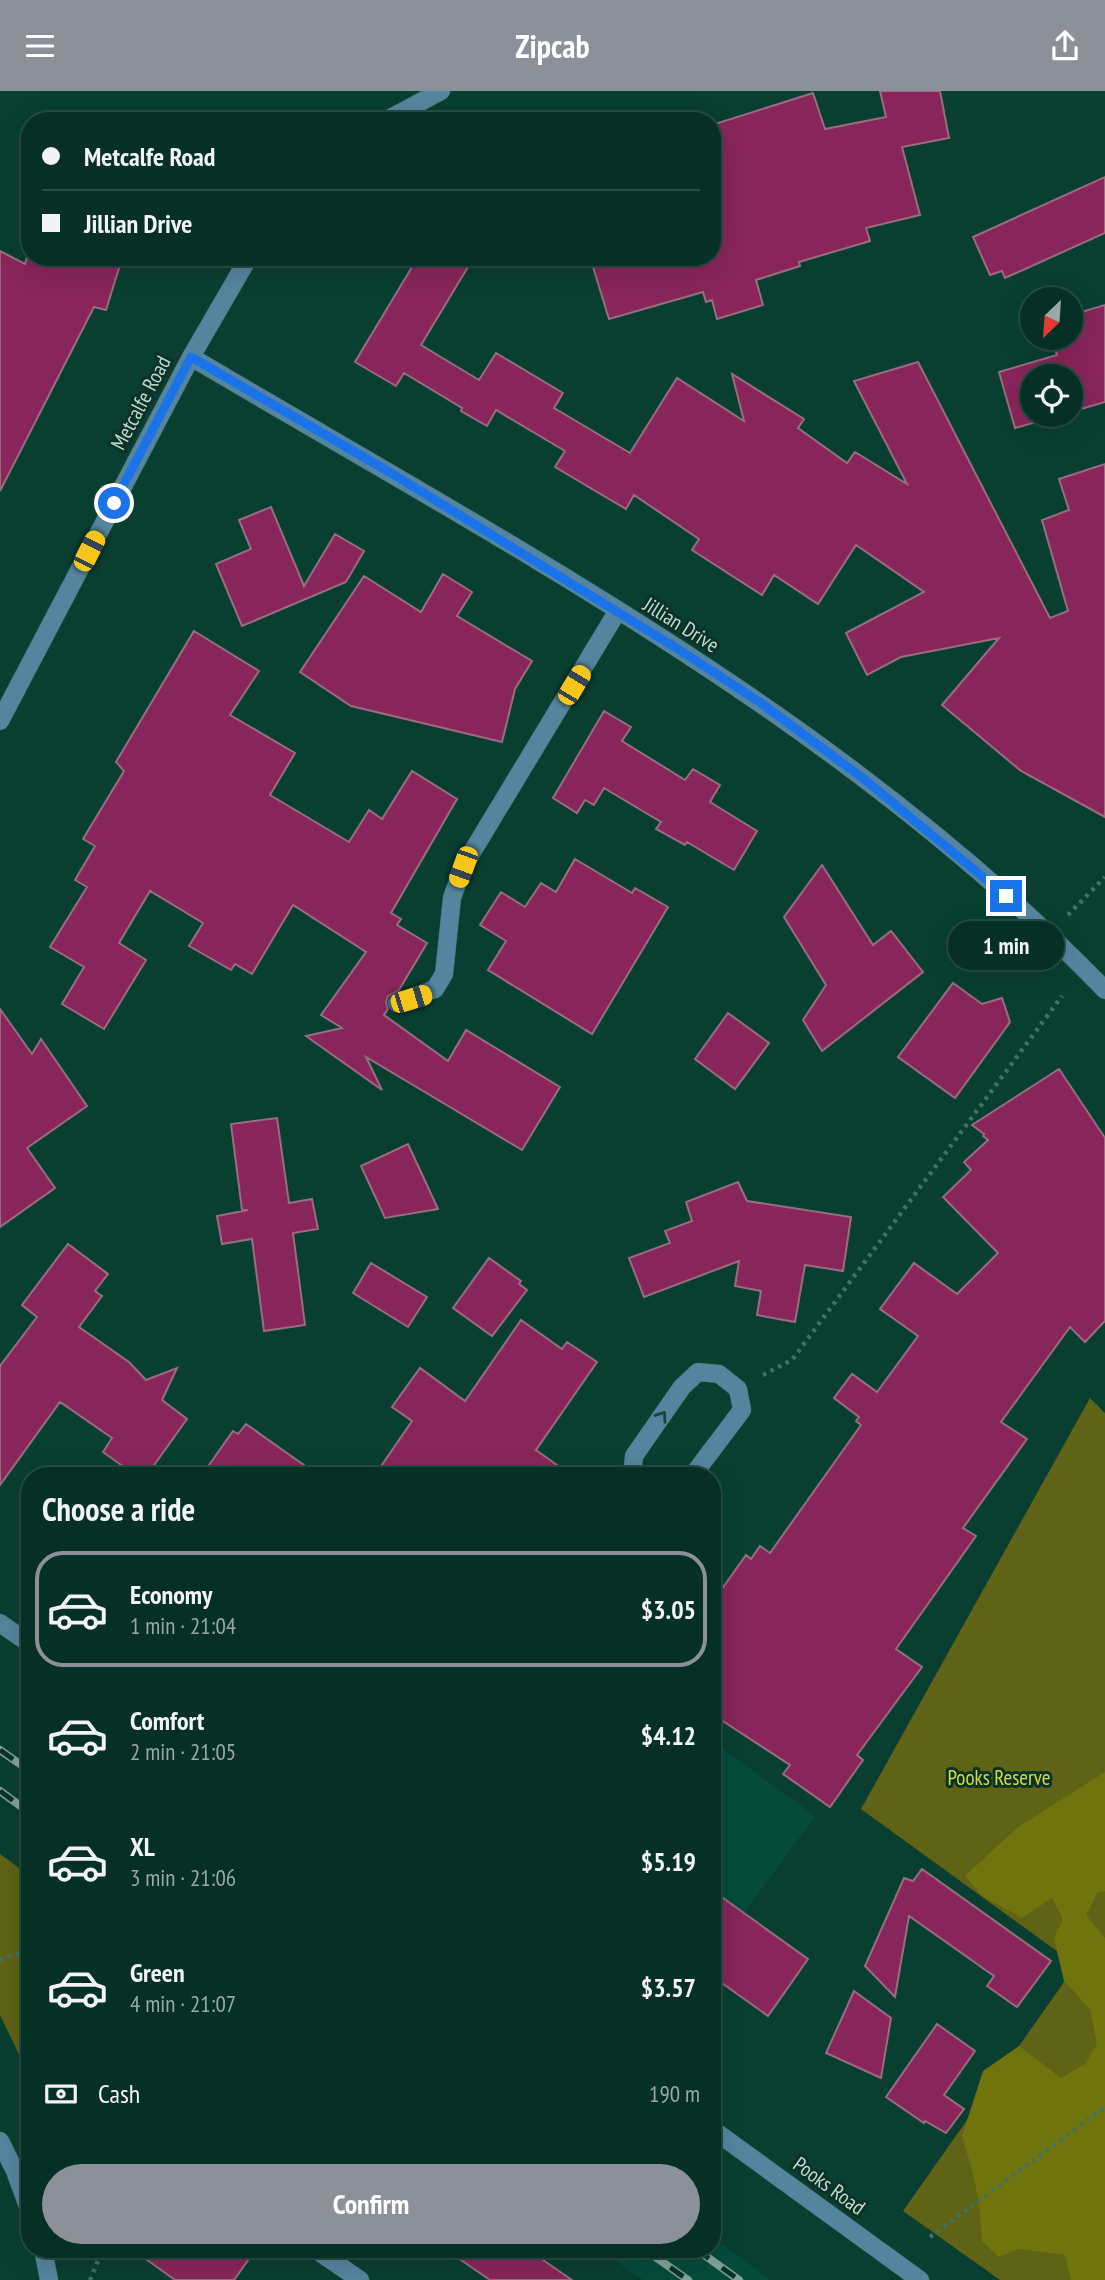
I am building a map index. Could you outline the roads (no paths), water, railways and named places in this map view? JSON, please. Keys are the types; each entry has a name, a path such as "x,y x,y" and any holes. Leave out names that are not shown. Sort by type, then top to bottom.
{"street":[{"path":"402,112 441,91"},
{"name":"Metcalfe Road","path":"0,721 191,357 244,266"},
{"name":"Jillian Drive","path":"191,357 391,473 777,714 864,779 1025,912 1105,990"},
{"path":"397,1003 435,989 443,974 452,898 463,867 617,612"},
{"path":"633,1467 634,1456 682,1387 698,1372 719,1374 738,1389 742,1410 699,1467"},
{"path":"0,1623 21,1638"},
{"name":"Pooks Road","path":"721,2136 920,2280"},
{"path":"0,2141 21,2167"},
{"path":"45,2258 49,2280"},
{"path":"328,2258 360,2280"}],"railway":[{"path":"0,1750 21,1765"},
{"path":"0,1791 21,1806"},
{"path":"657,2258 688,2280"},
{"path":"708,2258 739,2280"}],"park label":[{"name":"Pooks Reserve","path":"999,1778"}]}
